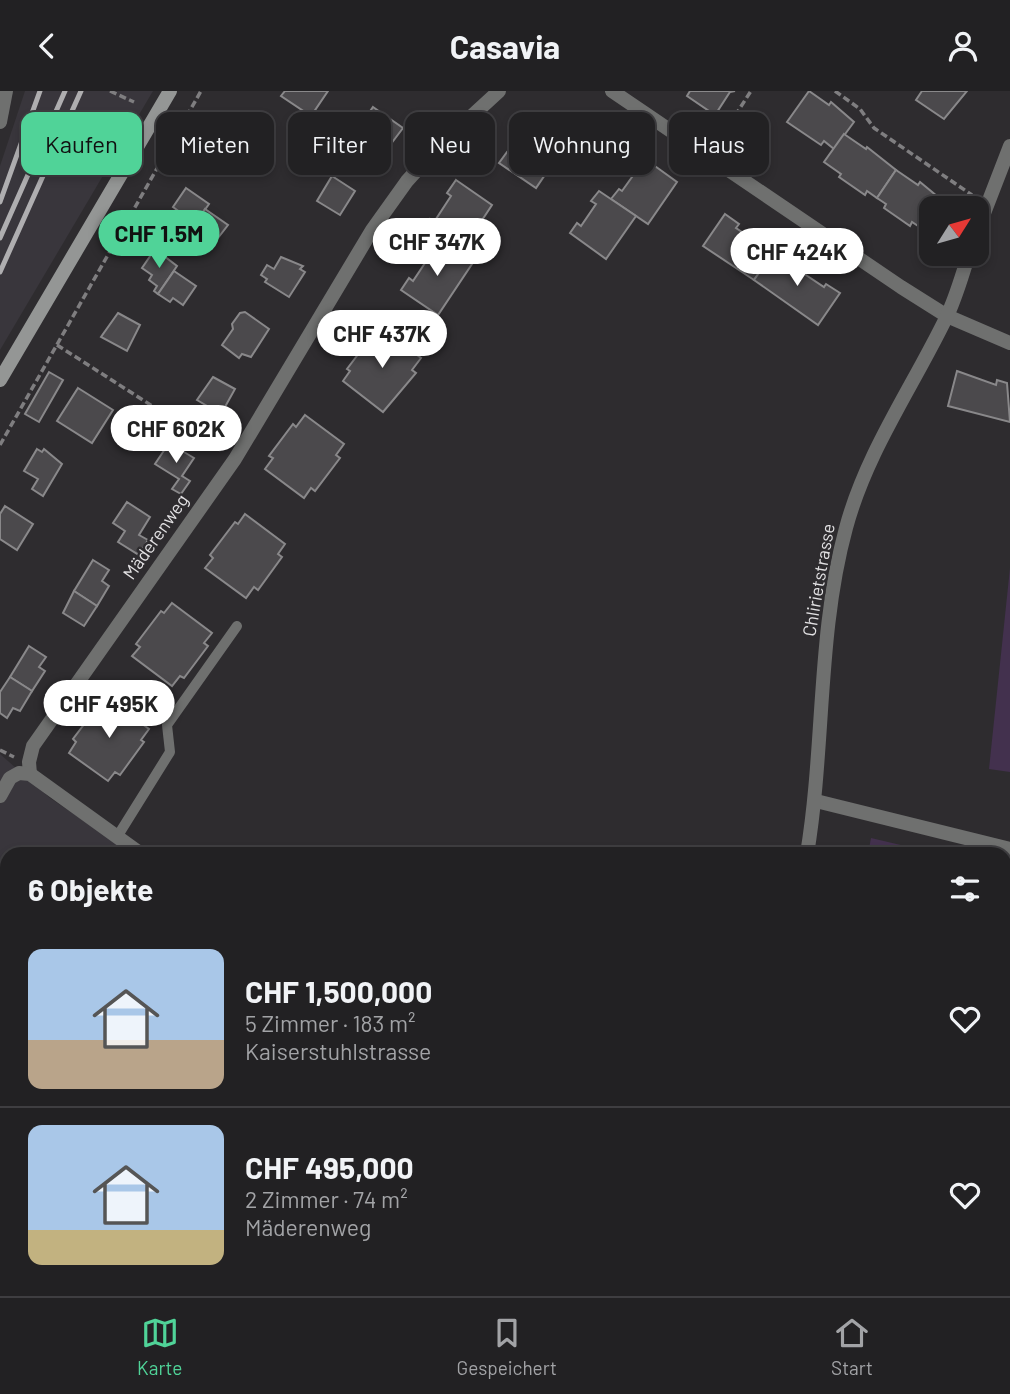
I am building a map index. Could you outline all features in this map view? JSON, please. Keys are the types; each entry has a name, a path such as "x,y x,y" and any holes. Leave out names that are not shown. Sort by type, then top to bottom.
{"main road":[{"path":"0,380 170,91"}],"street":[{"path":"0,122 6,91"},
{"name":"Mäderenweg","path":"30,774 29,762 33,746 235,459 379,220 437,148 499,91"},
{"path":"612,91 669,131"},
{"path":"989,200 1010,146"},
{"path":"734,175 947,316 1010,342"},
{"name":"Chlirietstrasse","path":"808,847 816,801 827,630 846,527 877,446 947,316 966,266"},
{"path":"0,796 10,778 19,773 30,774 131,847"},
{"path":"816,801 1002,847"}],"lane":[{"path":"117,837 170,752 167,725 237,626"}],"path":[{"path":"110,91 134,102"},
{"path":"0,445 201,91"},
{"path":"738,112 751,91"},
{"path":"835,91 860,109 874,128 974,196"},
{"path":"57,345 235,459"}],"shaded area":[{"path":"25,91 153,91 141,112 21,112 21,175 103,175 0,350 0,166"},
{"path":"1010,568 1010,772 989,769"},
{"path":"0,754 50,798 118,844 116,847 0,847"},
{"path":"871,838 909,847 869,847"}],"building":[{"path":"285,91 328,91 314,112 305,112 281,96"},
{"path":"690,91 735,91 730,92 717,112 711,112 687,96"},
{"path":"809,91 829,105 831,102 854,122 834,149 824,141 821,145 787,122"},
{"path":"922,91 967,91 944,119 916,100"},
{"path":"391,120 403,128 391,144"},
{"path":"844,134 866,149 867,147 896,170 877,198 867,191 865,195 839,177 841,174 824,162"},
{"path":"507,152 509,153 509,170 499,163"},
{"path":"655,166 677,182 648,224 611,199 619,189 622,191 633,175 655,175"},
{"path":"896,170 918,185 920,182 937,196 919,196 919,227 912,222 910,226 884,208 886,204 877,198"},
{"path":"517,175 545,175 536,188"},
{"path":"332,176 355,191 340,215 317,201"},
{"path":"456,180 492,205 459,255 422,232 430,219 434,222 451,196 447,193"},
{"path":"186,188 209,204 189,232 185,229 189,224 181,218 184,215 173,207"},
{"path":"599,191 636,216 606,259 570,233 577,223 581,226 596,204 591,201"},
{"path":"205,209 228,225 214,243 189,232"},
{"path":"725,214 739,224 736,228 757,242 760,237 769,244 766,248 773,253 754,280 703,246"},
{"path":"434,240 472,264 438,315 401,290 409,278 413,281 431,254 427,251"},
{"path":"155,249 177,266 158,294 154,291 157,286 149,280 152,275 142,268"},
{"path":"773,253 793,267 796,263 806,269 803,273 824,287 826,284 840,293 818,325 754,280"},
{"path":"281,257 303,266 300,269 305,272 289,297 265,282 267,279 261,275 267,265 274,269"},
{"path":"174,271 196,286 183,305 173,298 170,302 158,294"},
{"path":"245,312 269,329 251,357 242,354 239,358 222,345 233,329 232,324 240,313"},
{"path":"118,313 140,325 127,351 101,337"},
{"path":"383,329 421,358 412,370 416,373 383,412 343,381 350,371 347,369 372,336 375,339"},
{"path":"957,371 996,385 997,380 1007,383 1010,422 948,406"},
{"path":"49,372 63,380 39,422 25,414"},
{"path":"213,377 235,389 221,414 197,400"},
{"path":"78,388 113,410 92,443 57,421"},
{"path":"305,415 344,444 336,455 340,458 315,491 311,488 304,498 265,469 273,458 269,456 293,424 296,427"},
{"path":"169,443 194,458 182,476 190,481 181,494 172,489 179,479 155,464"},
{"path":"37,449 42,452 44,449 62,464 43,496 32,489 38,479 24,471"},
{"path":"127,502 150,517 139,535 148,540 139,555 118,542 125,531 113,523"},
{"path":"5,506 33,524 17,550 0,539 0,514"},
{"path":"245,514 285,544 278,554 282,557 258,590 254,587 246,598 205,568 213,558 210,555 235,522 238,524"},
{"path":"93,560 109,570 102,581 109,586 97,606 74,591"},
{"path":"74,591 97,606 84,626 63,613"},
{"path":"172,603 212,633 204,643 208,646 184,678 180,676 172,686 132,656 140,647 136,644 161,611 164,613"},
{"path":"29,646 46,657 39,667 45,671 32,691 10,677"},
{"path":"10,677 32,691 20,711 13,708 7,718 0,713 0,692"},
{"path":"108,699 149,729 141,740 144,742 120,775 115,772 108,781 69,753 76,742 73,739 98,706 101,708"}],"railway":[{"path":"0,202 40,91"},
{"path":"0,238 65,91"},
{"path":"0,272 81,91"}]}
